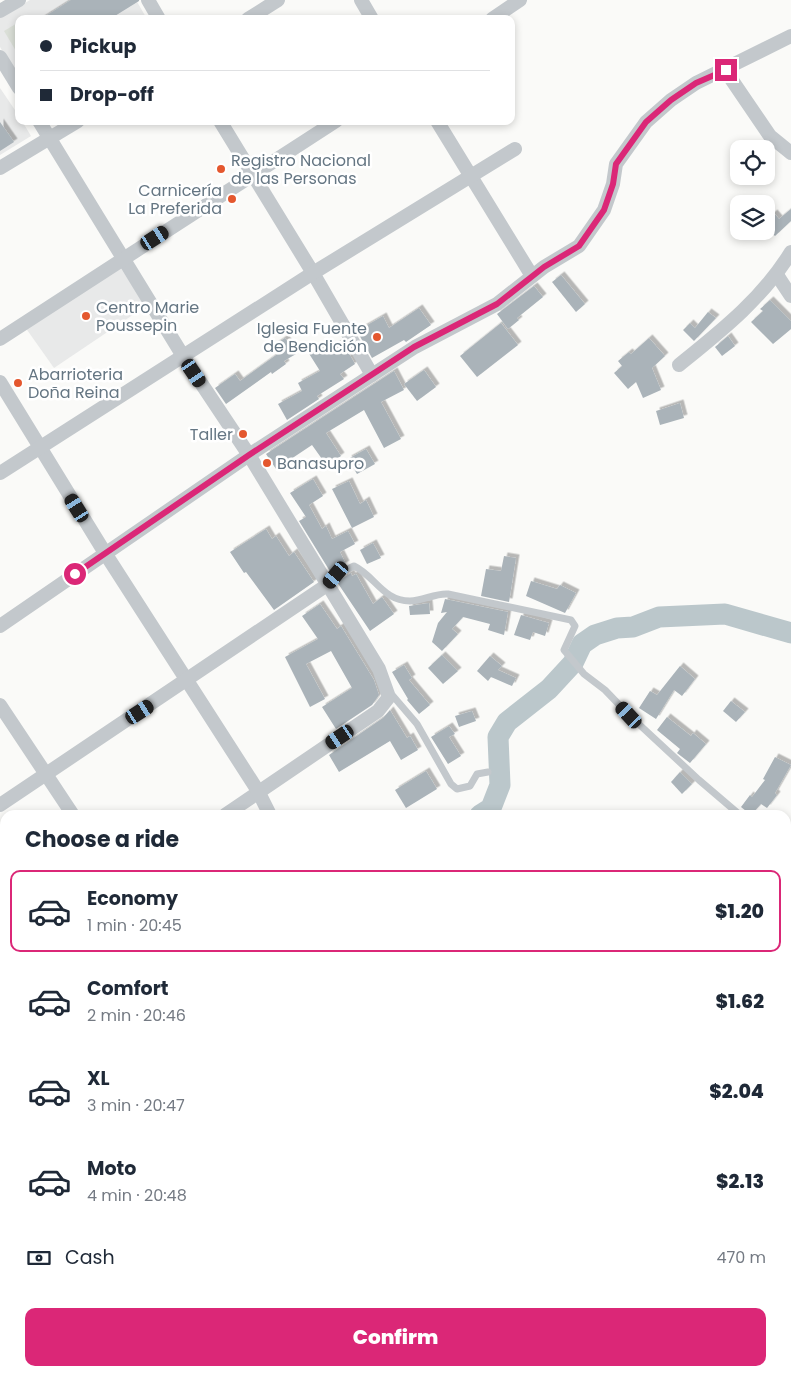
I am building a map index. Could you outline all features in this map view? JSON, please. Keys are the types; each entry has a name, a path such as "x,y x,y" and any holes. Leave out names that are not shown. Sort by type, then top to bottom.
{"street":[{"path":"0,11 19,0"},
{"path":"148,0 157,15"},
{"path":"254,15 278,0"},
{"path":"361,0 370,15"},
{"path":"498,15 520,0"},
{"path":"0,626 249,455 414,347 497,304 532,276 579,246 592,230 604,210 613,184 616,164 646,122 671,100 696,83 726,70 791,36"},
{"path":"0,57 15,81"},
{"path":"726,70 770,136 791,153"},
{"path":"41,125 183,356 249,455 379,669 388,697 378,711 231,810"},
{"path":"0,168 71,125"},
{"path":"222,125 313,273 372,375"},
{"path":"0,339 330,125"},
{"path":"439,125 532,276"},
{"path":"0,473 313,273 515,149"},
{"path":"679,365 740,315 777,275 791,252"},
{"path":"777,275 791,296"},
{"path":"0,382 105,553 258,792 267,810"},
{"path":"0,805 327,585"},
{"path":"0,705 69,810"}],"lane":[{"path":"327,585 336,575 354,566 394,598 418,601 441,593 571,620 575,626 564,650 584,674 605,690 629,715 734,810"},
{"path":"388,697 393,696 417,724 451,784 457,789 470,786 477,774 488,772"}],"shaded area":[{"path":"30,0 136,0 145,15 15,15 15,71 0,47 0,18"},
{"path":"15,24 15,49 4,31"},
{"path":"0,88 15,110 15,125 24,125 31,136 0,155"},
{"name":"Centro Marie Poussepin","path":"118,264 146,306 54,368 25,327"}],"building":[{"path":"71,0 139,0 116,15 47,15"},
{"path":"0,122 14,142 0,151"},
{"path":"791,209 791,221 775,236 775,214 779,219"},
{"path":"561,275 585,304 576,312 552,282"},
{"path":"534,286 543,297 517,318 519,320 508,329 497,314"},
{"path":"770,300 791,321 791,329 773,344 751,322 763,311 760,309"},
{"path":"419,308 431,325 406,342 404,340 372,358 357,331 383,316 389,328"},
{"path":"708,312 716,318 694,341 683,330 690,323 695,328"},
{"path":"501,323 518,345 477,377 460,356"},
{"path":"728,336 735,346 722,356 715,347"},
{"path":"285,338 296,354 284,361 286,364 272,374 271,372 226,404 215,388 235,374 240,381 279,353 273,346"},
{"path":"649,338 665,356 652,368 661,390 643,398 636,382 628,389 614,373 622,366 618,361 629,352 631,354"},
{"path":"342,341 355,364 340,374 344,379 317,396 319,399 287,420 278,404 302,391 298,383 320,371 308,352 321,344 326,351"},
{"path":"424,370 436,387 417,401 404,384"},
{"path":"394,371 404,390 381,402 401,439 384,448 364,410 326,433 341,456 327,466 312,445 276,469 266,454"},
{"path":"680,403 684,418 660,425 656,411"},
{"path":"366,449 375,464 357,474 348,459"},
{"path":"313,479 323,496 309,505 322,529 326,526 332,539 348,531 355,544 340,552 346,564 331,573 299,521 306,517 290,493"},
{"path":"349,481 360,504 366,500 374,517 352,528 332,489"},
{"path":"266,529 272,539 276,536 289,556 294,552 314,582 274,610 246,572 244,573 230,552"},
{"path":"373,543 381,558 367,564 360,550"},
{"path":"504,556 516,558 509,602 481,596 486,569 501,571"},
{"path":"351,573 352,576 356,574 373,604 382,597 394,614 370,631 337,582"},
{"path":"531,581 557,589 560,585 576,593 565,613 526,596"},
{"path":"445,599 508,612 504,635 488,630 490,624 463,617 452,629 458,634 442,651 432,642 438,623 447,612 441,613"},
{"path":"429,603 430,614 410,615 409,606"},
{"path":"320,604 337,629 341,626 374,680 379,695 372,705 336,729 322,707 352,688 331,651 306,664 325,699 310,707 285,657 318,639 302,616"},
{"path":"521,615 549,623 545,636 533,632 530,640 514,635"},
{"path":"442,655 458,671 443,684 428,668"},
{"path":"490,656 502,666 498,670 516,678 512,686 491,677 488,681 477,671"},
{"path":"404,665 412,678 409,680 430,705 419,714 407,700 392,672"},
{"path":"680,666 695,679 682,696 674,690 656,719 639,708 650,691 657,695"},
{"path":"731,701 745,712 736,722 723,711"},
{"path":"390,710 407,738 410,736 418,750 401,760 390,741 339,772 329,755 383,718"},
{"path":"472,711 476,721 459,727 455,716"},
{"path":"667,717 691,736 693,733 706,744 690,763 677,753 680,749 657,730"},
{"path":"449,726 455,734 449,737 461,756 448,764 431,737"},
{"path":"775,757 791,765 775,793 777,795 767,808 761,804 756,810 745,810 741,807 750,795 752,797 765,780 763,779"},
{"path":"426,771 437,789 406,808 395,790"},
{"path":"680,772 692,784 682,794 671,782"}],"waterway":[{"path":"488,810 491,808 500,785 498,737 507,722 549,689 573,663 582,644 595,635 617,628 633,627 659,617 725,614 791,633"}],"place":[{"name":"Registro Nacional de las Personas","path":"221,169"},
{"name":"Carnicería La Preferida","path":"232,199"},
{"name":"Centro Marie Poussepin","path":"86,316"},
{"name":"Iglesia Fuente de Bendición","path":"377,337"},
{"name":"Abarrioteria Doña Reina","path":"18,383"},
{"name":"Taller","path":"243,434"},
{"name":"Banasupro","path":"267,463"}],"route":[{"path":"75,574 249,455 414,347 497,304 525,284 544,267 579,246 592,230 604,210 613,184 616,164 630,141 646,122 671,100 696,83 726,70"}]}
